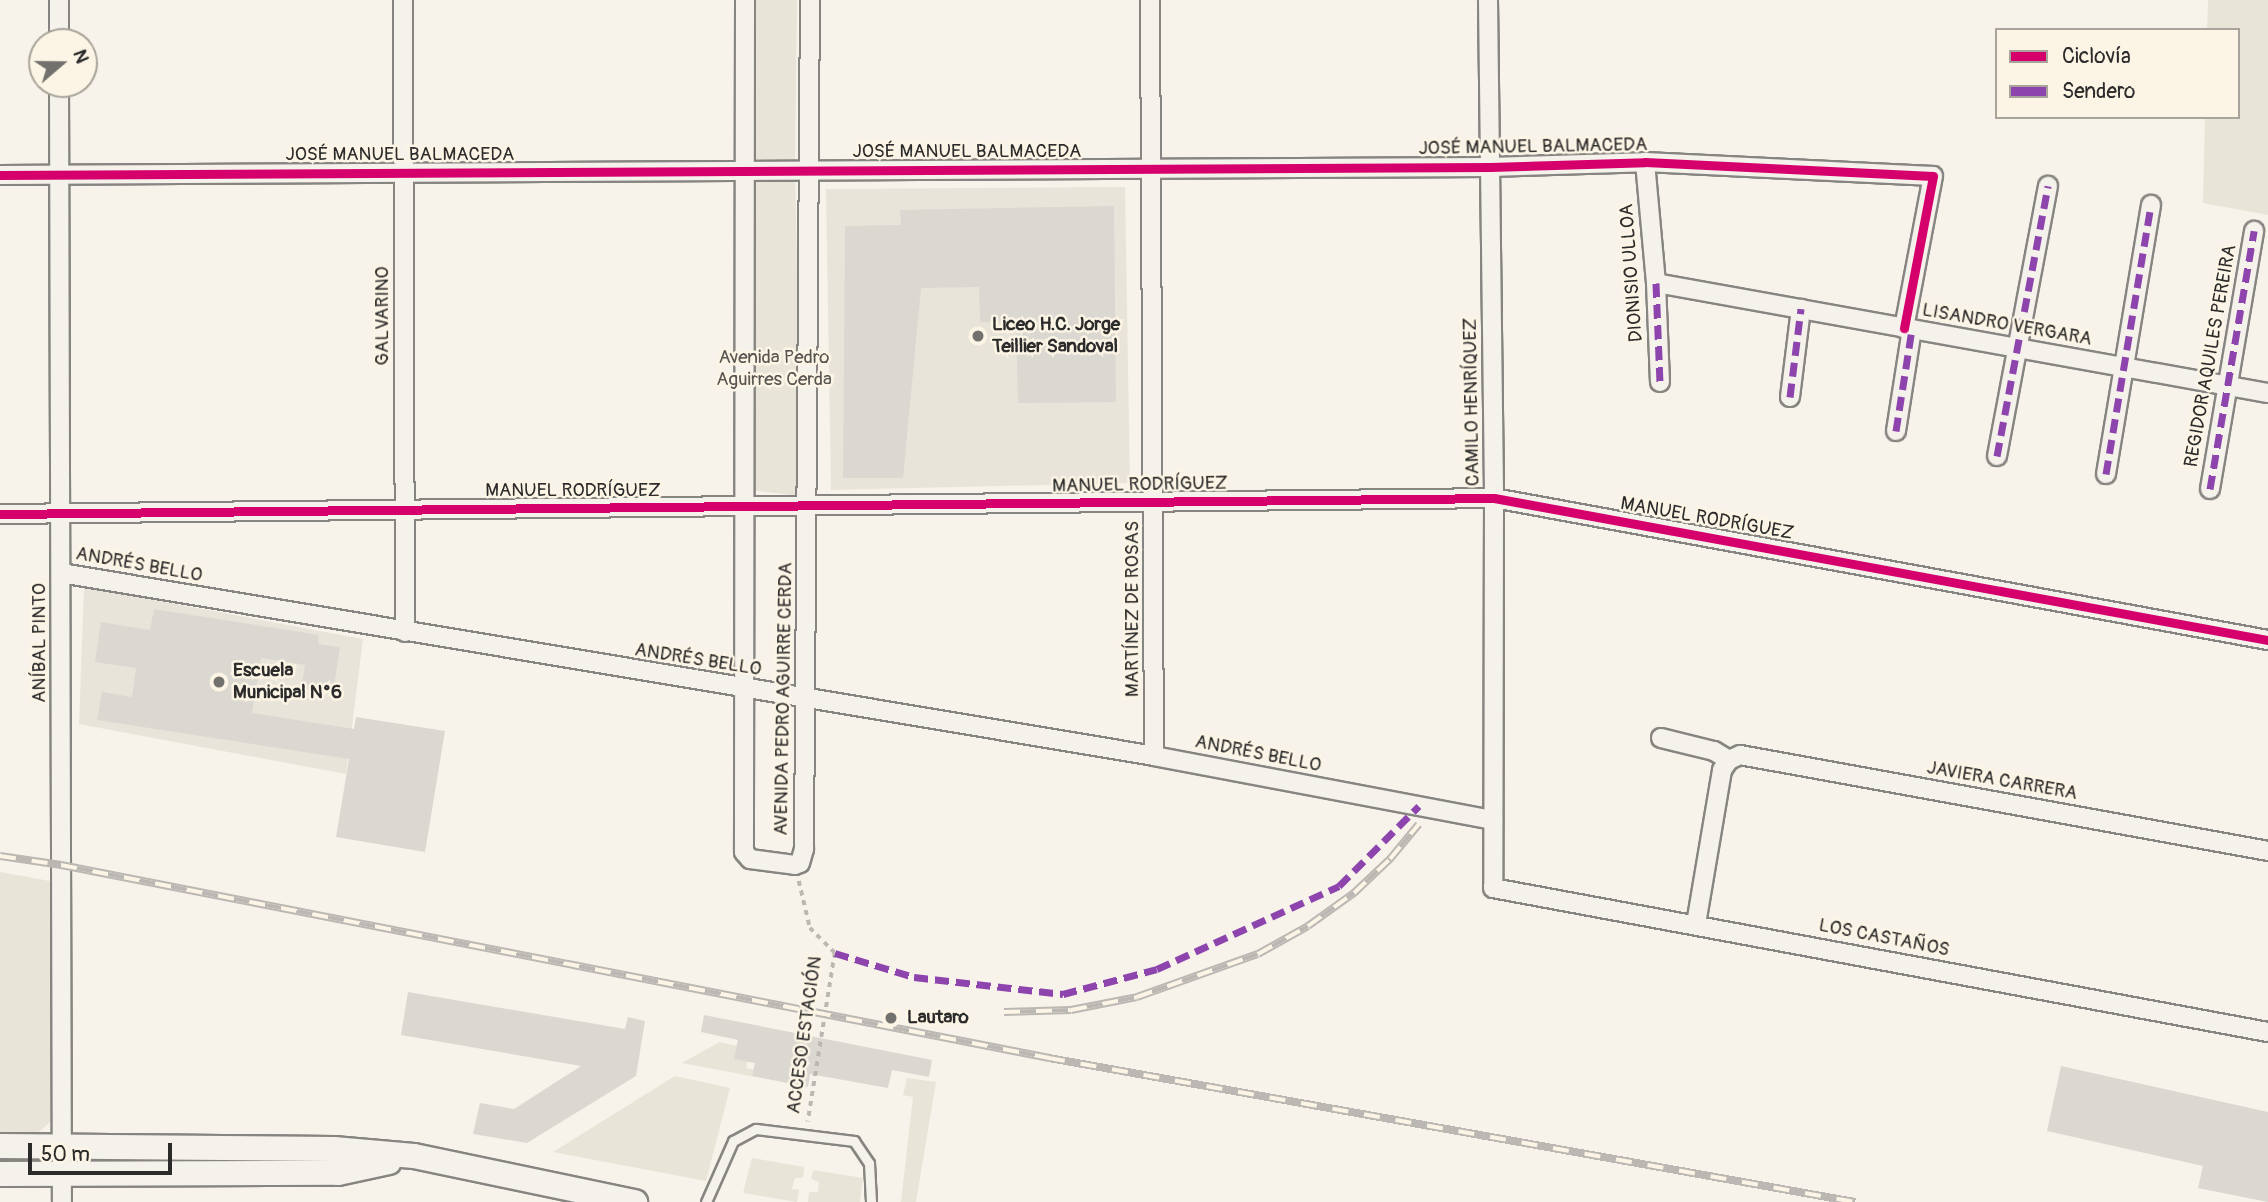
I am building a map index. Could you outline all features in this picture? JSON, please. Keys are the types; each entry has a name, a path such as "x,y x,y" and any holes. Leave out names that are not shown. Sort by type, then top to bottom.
{"main road":[{"path":"0,1146 334,1149 414,1156 635,1202"},
{"path":"0,1174 338,1173 414,1156"}],"street":[{"path":"59,0 59,28"},
{"name":"GALVARINO","path":"404,0 405,632"},
{"name":"AVENIDA PEDRO AGUIRRE CERDA","path":"746,0 744,852 750,859 795,865 800,863 804,849 810,0"},
{"name":"MARTÍNEZ DE ROSAS","path":"1150,0 1154,756"},
{"name":"CAMILO HENRÍQUEZ","path":"1488,0 1494,498 1493,888"},
{"name":"ANÍBAL PINTO","path":"60,98 62,1202"},
{"name":"JOSÉ MANUEL BALMACEDA","path":"0,175 1490,167 1645,162 1933,176 1908,329"},
{"name":"DIONISIO ULLOA","path":"1645,162 1656,283 1660,382"},
{"path":"1997,456 2048,186"},
{"path":"2106,474 2151,205"},
{"name":"REGIDOR AQUILES PEREIRA","path":"2210,489 2254,231"},
{"name":"LISANDRO VERGARA","path":"1656,283 2268,394"},
{"path":"1790,397 1801,309"},
{"path":"1896,431 1908,329"},
{"name":"MANUEL RODRÍGUEZ","path":"0,514 1494,498 2268,640"},
{"name":"ANDRÉS BELLO","path":"61,573 1154,756 1493,820"},
{"name":"JAVIERA CARRERA","path":"1661,738 1714,751 1729,760 1747,755 2268,851"},
{"path":"1696,924 1721,770 1729,760"},
{"name":"LOS CASTAÑOS","path":"1493,888 2268,1032"}],"lane":[{"path":"706,1202 729,1148 740,1135 756,1129 854,1141 860,1147 871,1172 871,1202"}],"shaded area":[{"name":"Liceo H.C. Jorge Teillier Sandoval","path":"1125,187 1130,483 831,490 826,189"},
{"name":"Escuela Municipal N°6","path":"84,587 363,639 346,774 79,724"}],"green space":[{"name":"Avenida Pedro Aguirres Cerda","path":"749,0 797,0 795,166 801,496 750,490"},
{"path":"2208,0 2268,0 2268,215 2203,203 2205,119 2240,119 2240,28 2207,28"},
{"path":"0,872 55,882 50,1122 40,1131 24,1137 0,1137"},
{"path":"720,1042 750,1049 746,1068 768,1073 767,1079 682,1063"},
{"path":"675,1076 730,1088 706,1181 553,1152"},
{"path":"907,1078 936,1082 916,1202 901,1202 913,1097 903,1095"},
{"path":"752,1158 804,1167 803,1178 795,1178 792,1189 799,1190 797,1202 743,1193"},
{"path":"813,1170 863,1178 860,1202 808,1202 809,1192 818,1192 819,1182 811,1179"}],"building":[{"path":"1114,206 1116,402 1018,403 1016,322 980,322 979,287 921,288 903,478 843,478 845,226 901,225 900,210"},
{"name":"Escuela Municipal N°6","path":"154,609 319,635 318,644 340,647 333,693 301,688 305,665 261,658 252,713 354,729 356,717 445,731 425,852 336,837 349,759 97,720 102,692 132,697 136,668 95,662 101,622 150,630"},
{"path":"408,992 625,1029 628,1017 645,1021 636,1076 527,1143 473,1134 480,1103 514,1109 581,1066 401,1035"},
{"path":"704,1015 932,1060 929,1077 892,1070 888,1088 810,1074 808,1087 752,1076 755,1063 734,1059 738,1040 701,1032"},
{"path":"2061,1066 2268,1112 2268,1202 2198,1188 2203,1166 2047,1131"}],"railway":[{"path":"1004,1012 1071,1010 1137,997 1258,954 1308,926 1354,893 1390,859 1419,824"},
{"path":"0,856 61,865 1049,1058 1855,1202"}],"marked path":[{"path":"1997,456 2048,186"},
{"path":"2106,474 2151,205"},
{"path":"2210,489 2254,231"},
{"path":"1656,283 1660,382"},
{"path":"1790,397 1801,309"},
{"path":"1896,431 1912,329"},
{"path":"835,953 914,977 1063,994 1157,969 1339,886 1419,806"}],"cycle path":[{"path":"0,175 1490,167 1645,162 1933,176 1904,328"},
{"path":"0,514 1494,498 2268,640"}],"place":[{"name":"Liceo H.C. Jorge Teillier Sandoval","path":"978,336"},
{"name":"Escuela Municipal N°6","path":"219,682"},
{"name":"Lautaro","path":"891,1018"}]}
